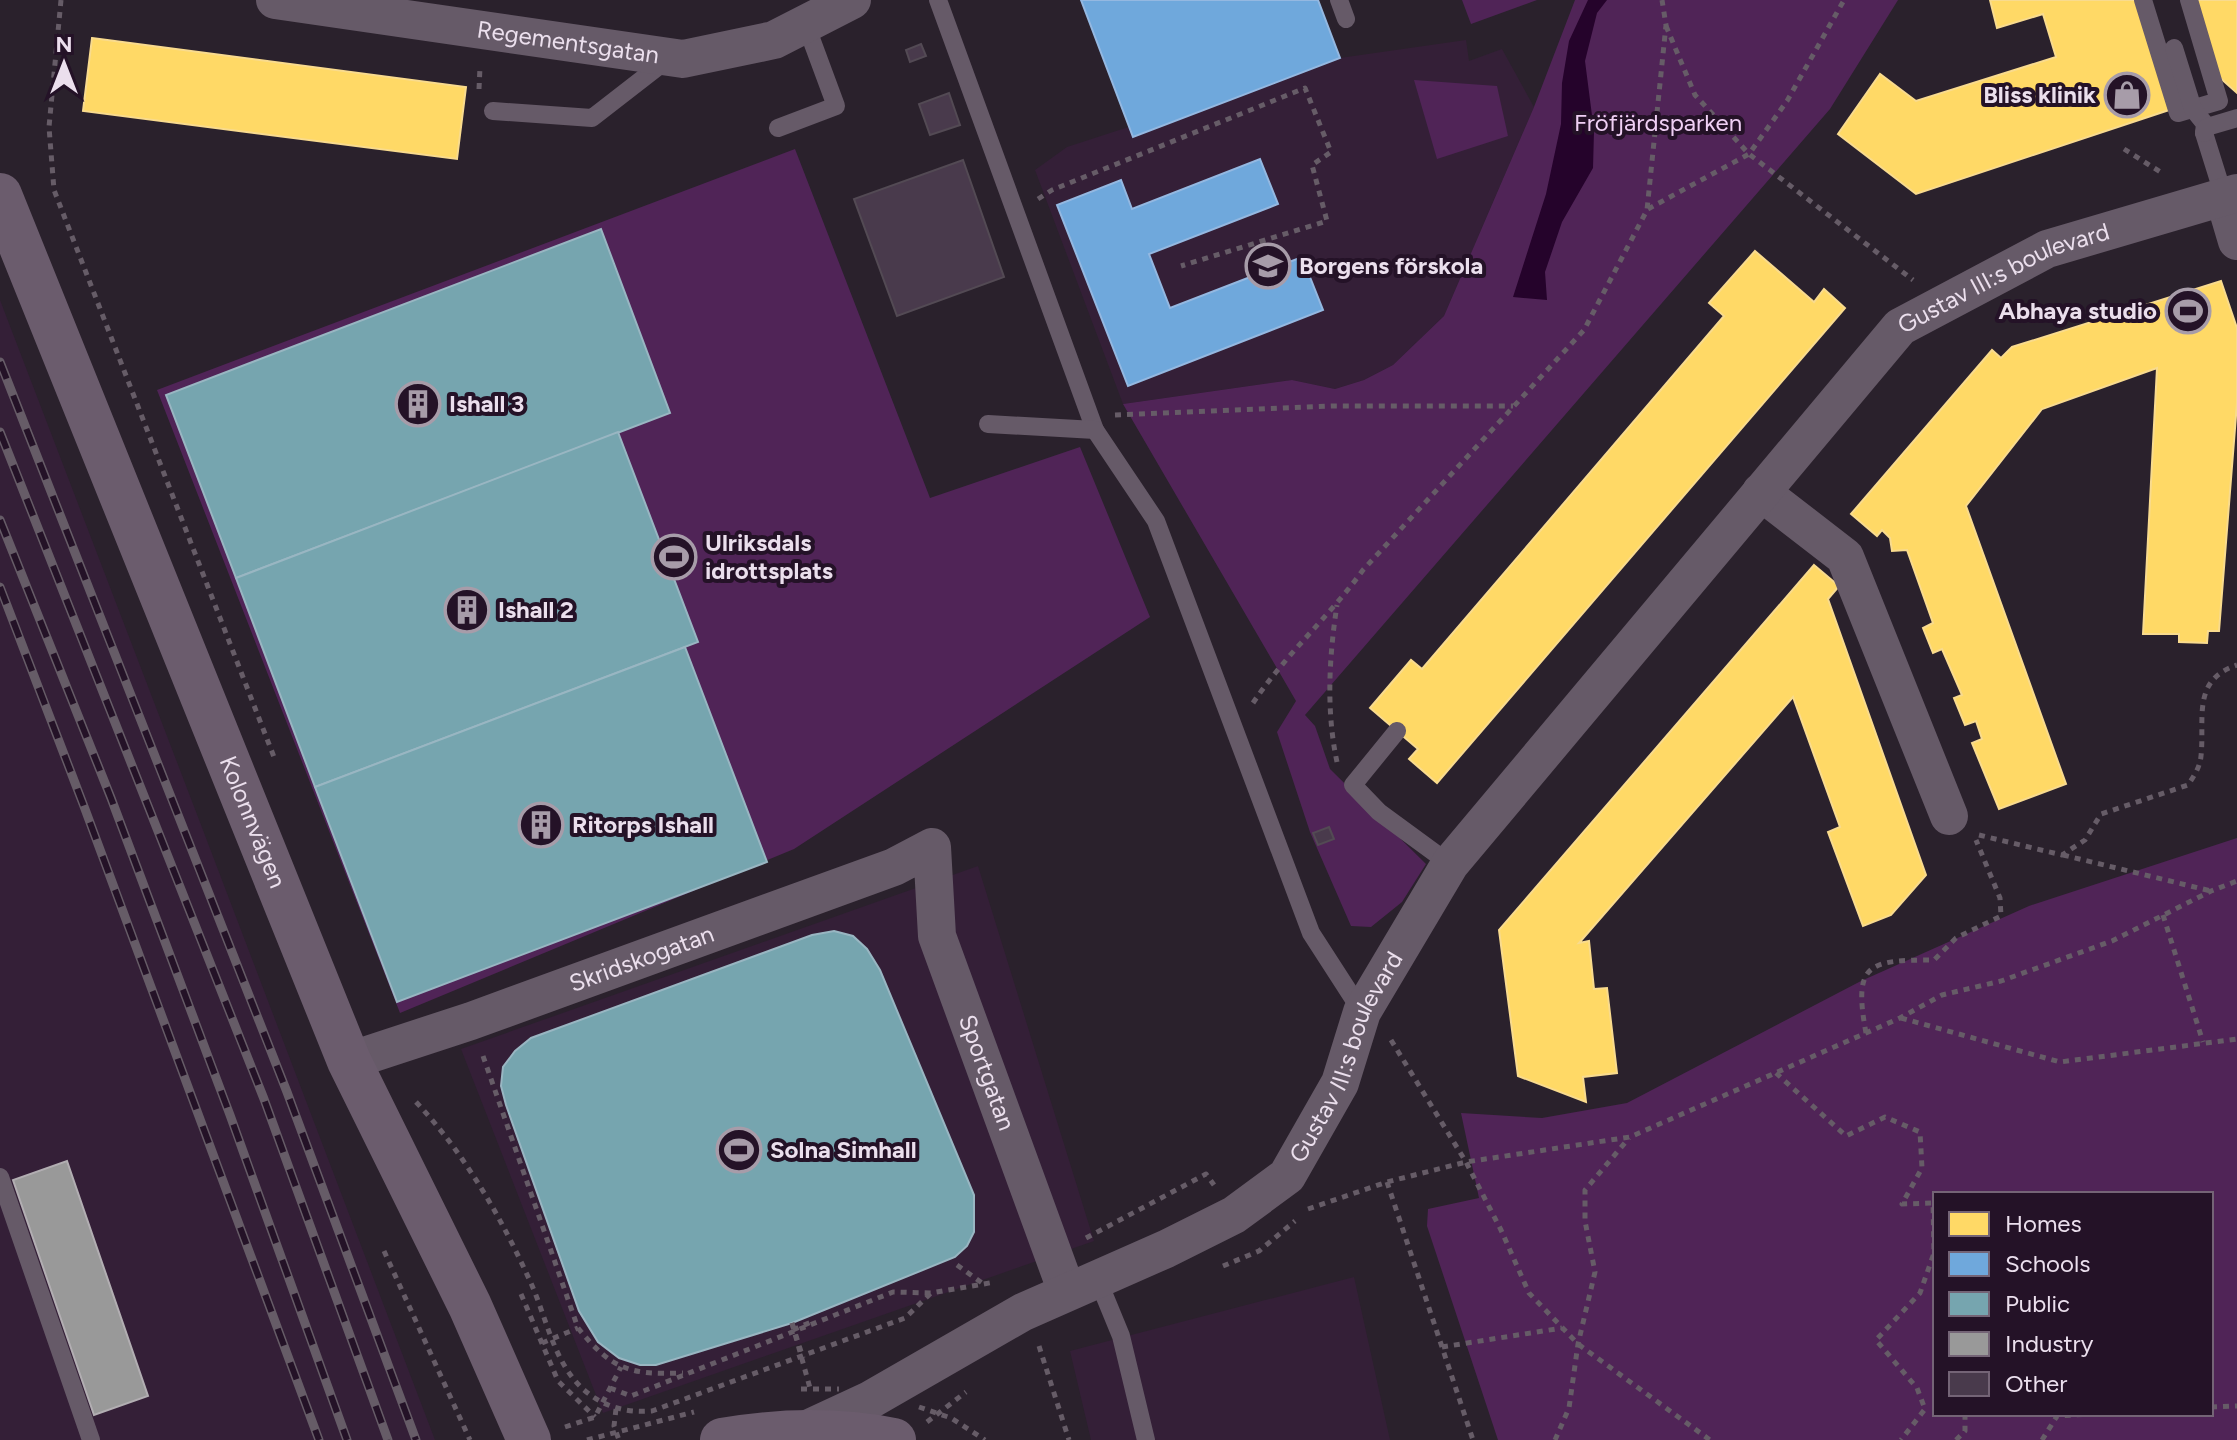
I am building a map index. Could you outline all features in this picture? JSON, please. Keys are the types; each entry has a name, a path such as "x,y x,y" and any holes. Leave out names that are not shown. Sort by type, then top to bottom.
{"street":[{"name":"Regementsgatan","path":"275,0 683,59 774,40 852,0"},
{"name":"Kolonnvägen","path":"0,195 529,1440"},
{"path":"2230,195 2237,241"},
{"name":"Gustav III:s boulevard","path":"781,1440 834,1418 1023,1312 1234,1215 1287,1176 1340,1083 1362,1012 1450,864 1900,327 2047,249 2230,195"},
{"path":"1761,492 1845,557 1949,816"},
{"name":"Skridskogatan","path":"368,1055 471,1021 894,867 932,847"},
{"name":"Sportgatan","path":"932,847 937,936 1082,1286"},
{"path":"722,1440 802,1432 858,1433 894,1440"}],"lane":[{"path":"938,0 1093,423 1156,521 1311,933 1362,1012"},
{"path":"1339,0 1346,19"},
{"path":"2143,0 2178,113 2219,101 2189,0"},
{"path":"778,128 836,106 806,25"},
{"path":"2174,48 2193,109 2205,124 2204,133 2230,195"},
{"path":"493,111 592,118 659,66 666,56"},
{"path":"2204,133 2207,127 2237,118"},
{"path":"988,424 1093,423"},
{"path":"1397,731 1353,785 1379,812 1450,864"},
{"path":"0,1177 91,1440"},
{"path":"1082,1286 1121,1336 1146,1440"}],"path":[{"path":"61,0 49,127 54,190 278,767"},
{"path":"1647,210 1749,154 1787,101 1844,0"},
{"path":"1662,1 1666,25 1695,95 1749,154 1944,305"},
{"path":"1234,731 1271,676 1338,605 1363,570 1584,330 1647,210 1666,25"},
{"path":"481,30 478,110 493,111"},
{"path":"1016,212 1052,190 1305,88 1331,152 1312,165 1327,221 1181,266"},
{"path":"2124,149 2162,173"},
{"path":"1093,423 1332,406 1514,406"},
{"path":"1338,605 1330,650 1334,749 1338,770 1353,785"},
{"path":"2062,855 2085,840 2101,814 2188,785 2201,759 2203,695 2223,670 2237,665"},
{"path":"1866,1033 1861,1009 1861,981 1873,966 1885,962 1934,960 1956,938 2001,916 2000,898 1973,833 2211,891"},
{"path":"1305,1211 1387,1182 1466,1162 1630,1137 1900,1018 1942,995 2001,981 2112,941 2237,881"},
{"path":"2163,915 2203,1042"},
{"path":"1362,1012 1389,1035 1466,1162 1529,1293 1578,1344 1710,1440"},
{"path":"1900,1018 2060,1062 2237,1039"},
{"path":"471,1021 578,1328 595,1349 621,1367 645,1375 688,1373"},
{"path":"368,1055 408,1092 470,1168 531,1282 552,1339 568,1370 585,1390 616,1409 631,1413 652,1411 803,1358 905,1318 931,1293 893,1292 793,1328 631,1396 610,1388"},
{"path":"1776,1073 1846,1136 1885,1117 1920,1132 1922,1168 1902,1204 1933,1203"},
{"path":"1555,1440 1569,1408 1578,1344 1595,1272 1585,1221 1585,1190 1630,1137"},
{"path":"1387,1182 1473,1440"},
{"path":"384,1251 470,1440"},
{"path":"1901,1440 1925,1409 1917,1388 1876,1340 1920,1293 1933,1256"},
{"path":"957,1265 983,1284"},
{"path":"521,1294 558,1381 595,1417 621,1367"},
{"path":"793,1328 811,1322"},
{"path":"542,1343 578,1328"},
{"path":"793,1328 803,1358"},
{"path":"793,1328 810,1388"},
{"path":"1442,1347 1563,1328"},
{"path":"1041,1349 1069,1440"},
{"path":"2213,1407 2237,1406"},
{"path":"616,1409 614,1426 619,1440"},
{"path":"1956,1440 1965,1431 1965,1416"},
{"path":"2042,1440 2057,1416"}],"shaded area":[{"path":"1588,0 1607,0 1597,13 1585,61 1594,131 1593,168 1562,222 1545,272 1547,300 1513,297 1546,194 1561,124 1562,83 1569,41"},
{"name":"Borgens förskola","path":"1466,40 1469,61 1502,49 1534,107 1444,316 1393,365 1364,380 1335,389 1292,380 1123,404 1035,170 1067,147 1340,58"},
{"path":"0,300 198,817 435,1440 0,1440"},
{"name":"Solna Simhall","path":"978,866 1094,1241 603,1413 461,1049"},
{"path":"1354,1277 1390,1440 1091,1440 1070,1351"}],"green space":[{"path":"1462,0 1537,0 1471,24"},
{"name":"Fröfjärdsparken","path":"1575,0 1898,0 1830,109 1305,715 1315,726 1330,769 1426,864 1402,902 1371,927 1351,926 1310,832 1277,732 1296,701 1123,404 1292,380 1335,389 1364,380 1393,365 1444,316 1534,107"},
{"path":"1414,80 1497,86 1508,136 1437,159"},
{"name":"Ulriksdals idrottsplats","path":"795,149 930,498 1080,447 1150,617 794,849 400,1013 157,390"},
{"path":"2237,838 2237,1440 1498,1440 1427,1226 1428,1209 1479,1198 1461,1113 1542,1118 1627,1103 1861,981 2029,906"}],"building: Homes":[{"path":"1990,0 2137,0 2172,109 1916,194 1838,134 1880,74 1916,101 2056,57 2043,14 1997,28"},
{"path":"2193,0 2237,0 2237,93 2219,77"},
{"path":"92,38 466,87 457,159 83,111"},
{"path":"1755,251 1814,302 1824,289 1845,308 1437,783 1409,759 1418,749 1370,708 1411,660 1422,669 1724,316 1709,303"},
{"path":"2221,281 2237,328 2237,403 2219,631 2208,631 2207,643 2179,642 2179,634 2143,634 2157,368 2042,409 1966,506 2066,784 1999,809 1972,743 1982,739 1976,721 1965,725 1954,698 1962,695 1942,649 1933,653 1923,628 1933,623 1907,550 1892,551 1890,538 1882,530 1877,536 1851,514 1992,350 2001,358 2012,347"},
{"path":"1814,565 1839,586 1828,599 1926,875 1891,915 1863,926 1828,832 1840,827 1793,697 1579,943 1589,941 1594,989 1607,988 1617,1073 1583,1077 1586,1102 1518,1076 1499,930"}],"building: Schools":[{"path":"1081,0 1318,0 1340,58 1133,137"},
{"path":"1260,159 1278,204 1149,254 1170,308 1302,257 1323,310 1128,386 1057,205 1121,180 1132,209"}],"building: Public":[{"name":"Ishall 3","path":"601,229 670,413 236,578 166,395"},
{"name":"Ishall 2","path":"618,432 698,642 315,787 236,578"},
{"name":"Ritorps Ishall","path":"685,647 767,862 397,1002 315,787"},
{"name":"Solna Simhall","path":"834,931 853,936 867,949 880,970 974,1195 974,1232 967,1246 955,1257 792,1323 656,1365 640,1365 619,1358 598,1342 579,1311 506,1105 501,1086 503,1067 515,1051 531,1038 812,935"}],"building: Industry":[{"path":"67,1161 148,1396 94,1415 13,1180"}],"building: Other":[{"path":"921,44 926,56 910,62 906,50"},
{"path":"949,93 960,125 930,135 919,104"},
{"path":"963,160 1004,277 897,316 854,199"},
{"path":"1329,827 1334,839 1318,845 1313,833"}],"railway":[{"path":"0,362 287,1092 416,1440"},
{"path":"0,432 264,1099 388,1440"},
{"path":"0,520 111,798 347,1440"},
{"path":"0,587 319,1440"}],"place":[{"name":"Bliss klinik","path":"2127,95"},
{"name":"Borgens förskola","path":"1268,266"},
{"name":"Abhaya studio","path":"2188,311"},
{"name":"Ishall 3","path":"418,404"},
{"name":"Ulriksdals idrottsplats","path":"674,557"},
{"name":"Ishall 2","path":"467,610"},
{"name":"Ritorps Ishall","path":"541,825"},
{"name":"Solna Simhall","path":"739,1150"}]}
